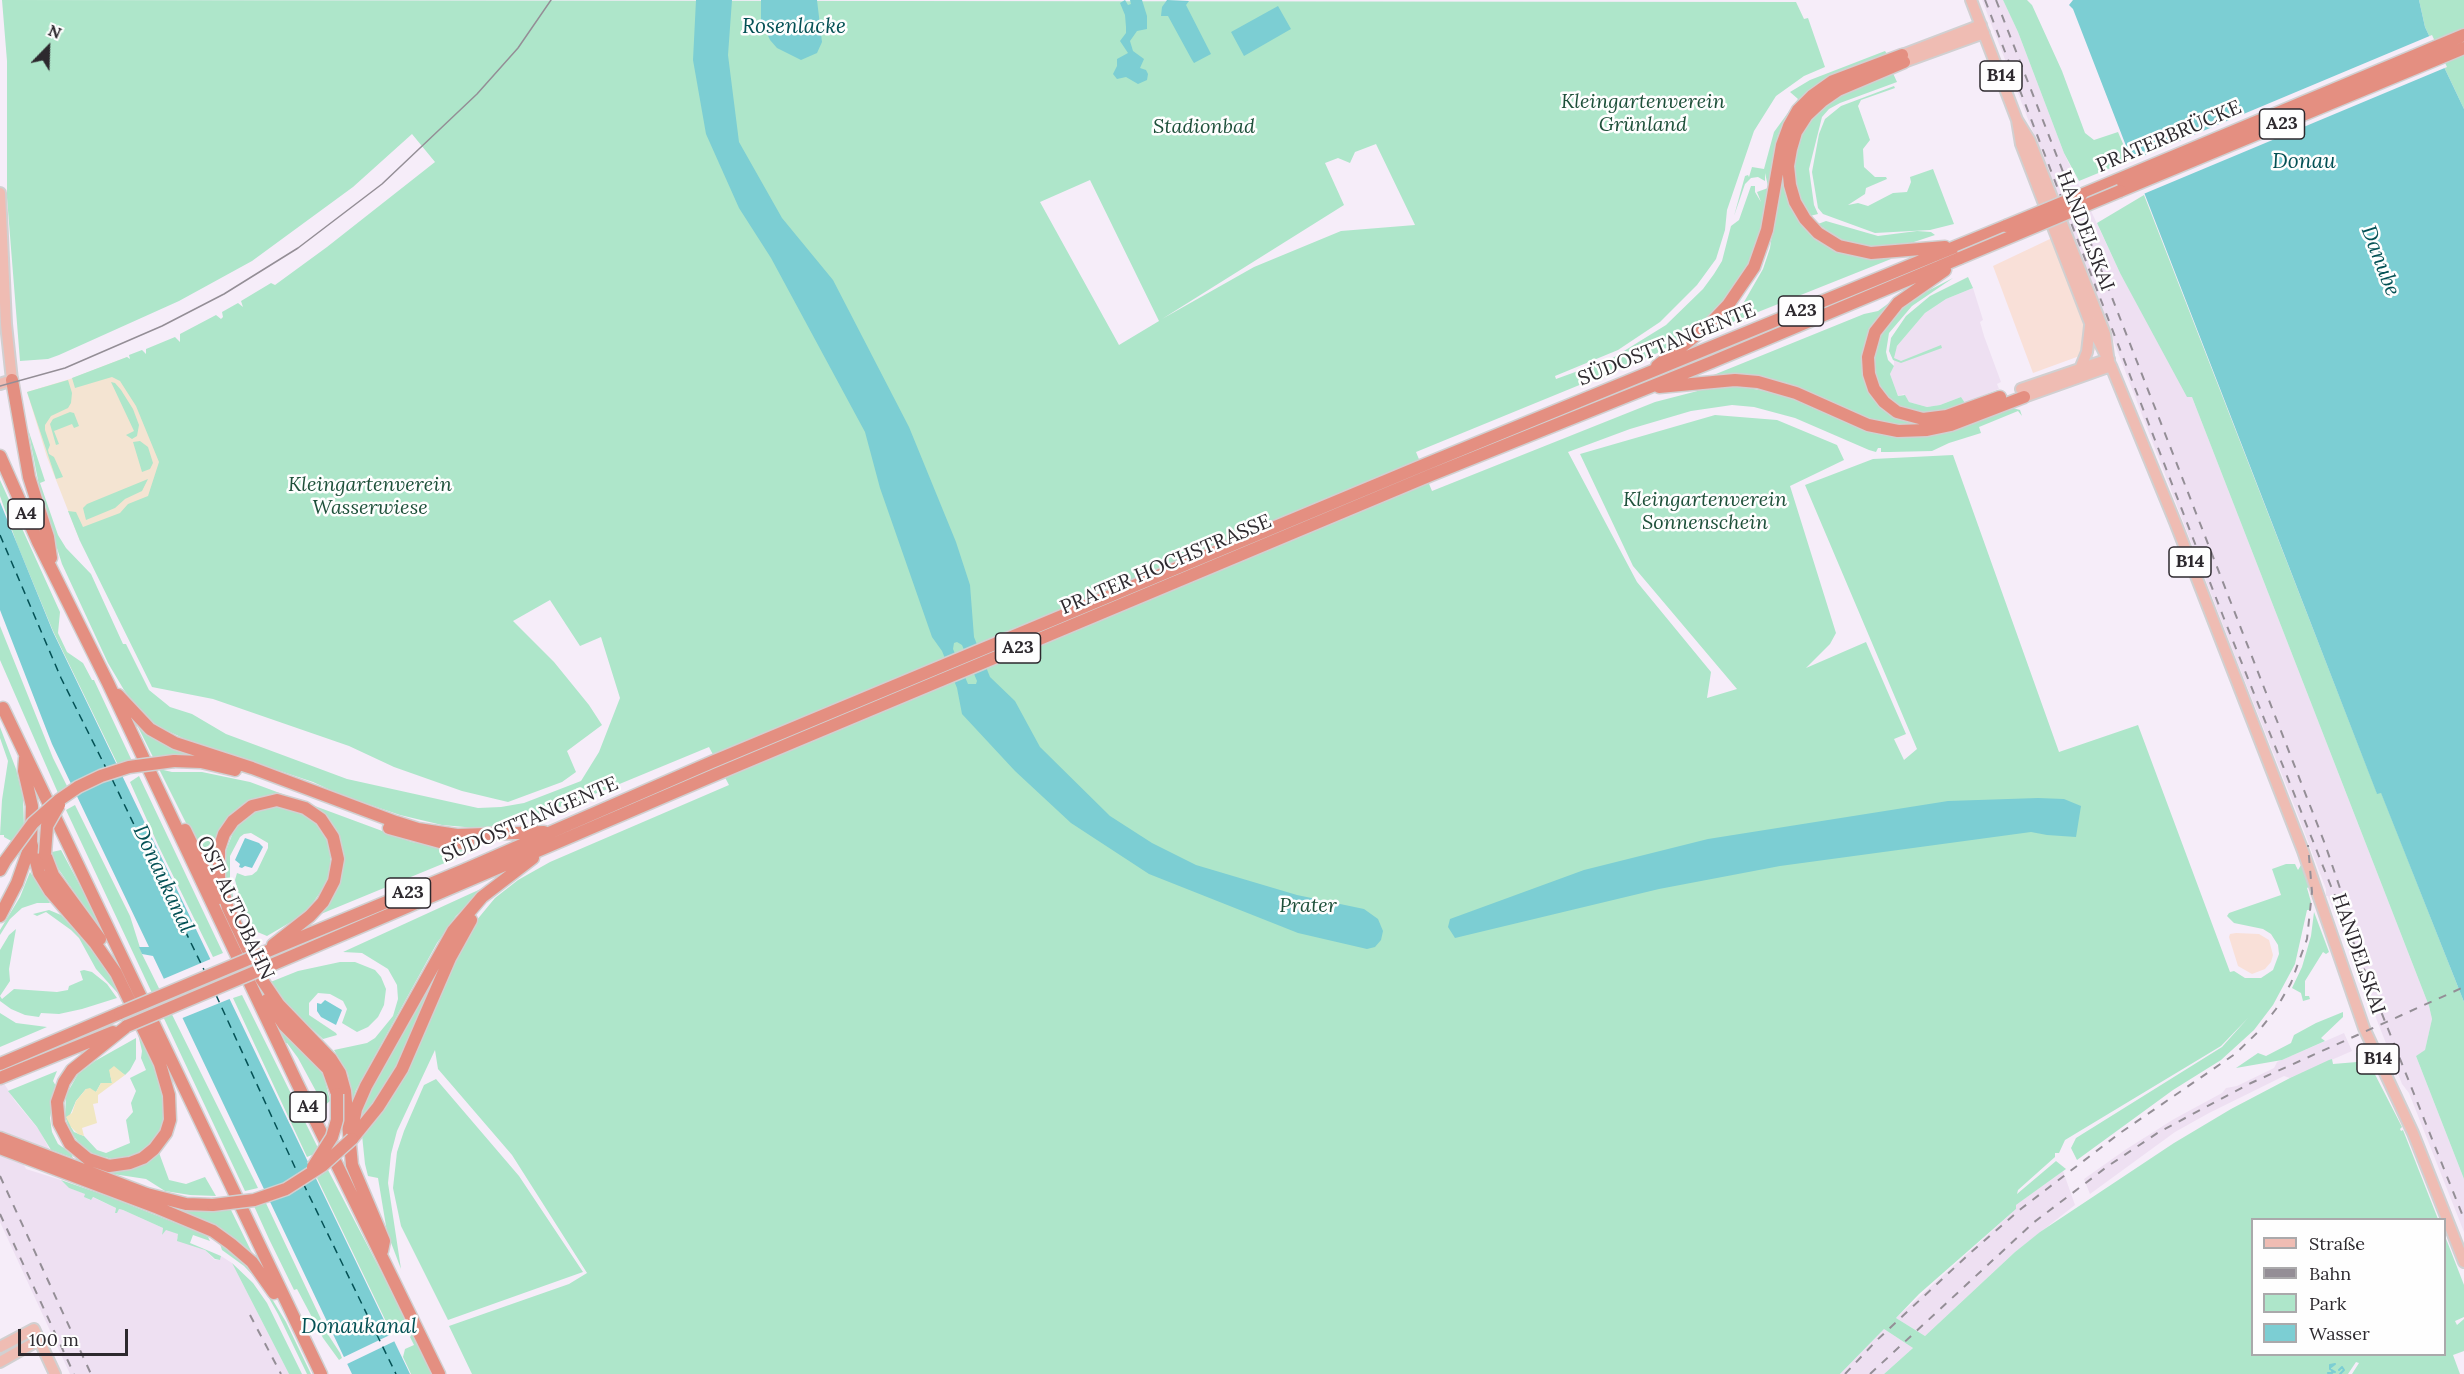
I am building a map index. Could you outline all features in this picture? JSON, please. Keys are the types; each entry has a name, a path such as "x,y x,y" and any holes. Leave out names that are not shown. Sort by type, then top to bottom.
{"highway":[{"name":"PRATERBRÜCKE","path":"1958,253 2464,34"},
{"name":"PRATERBRÜCKE","path":"1958,253 2464,48"},
{"path":"1903,58 1848,85 1814,107 1801,123 1794,139 1788,166 1790,185 1795,202 1805,219 1818,232 1839,246 1860,252 1958,253"},
{"path":"1646,374 1708,326 1728,305 1754,267 1767,230 1782,145 1788,126 1798,110 1812,96 1833,81 1903,58"},
{"path":"1958,253 1898,303 1875,332 1868,357 1869,374 1874,389 1884,402 1897,412 1914,418 1932,419 2022,393"},
{"name":"SÜDOSTTANGENTE","path":"1428,470 1646,374 1958,253"},
{"name":"SÜDOSTTANGENTE","path":"1428,470 1648,388 1958,253"},
{"path":"1648,388 1691,386 1735,380 1758,382 1796,393 1868,425 1898,431 1927,430 1951,425 2022,393"},
{"path":"6,382 29,477 48,537 54,571"},
{"name":"OST AUTOBAHN","path":"0,456 297,1083 439,1374"},
{"name":"PRATER HOCHSTRASSE","path":"715,768 1428,470"},
{"path":"108,683 150,729 176,743 252,768 396,822 418,829 456,835 553,831"},
{"path":"3,708 321,1374"},
{"path":"25,754 24,771 32,806 31,842 35,863 43,882 95,943 119,979 160,1064 167,1084 171,1112 166,1133 159,1144 137,1161 109,1166 88,1159 70,1143 59,1124 57,1102 64,1082 72,1070 127,1026"},
{"path":"2,866 33,823 67,794 115,771 143,764 174,761 201,762 235,770 392,829 440,842 498,841 553,831"},
{"name":"SÜDOSTTANGENTE","path":"263,953 553,831 715,768"},
{"name":"SÜDOSTTANGENTE","path":"127,1026 548,847 715,768"},
{"path":"150,774 161,782 166,791 267,1000 284,1025 328,1068 337,1094 337,1120 332,1137 305,1178"},
{"path":"67,794 47,826 45,854 53,875 101,940 121,972 193,1123 296,1322"},
{"path":"263,953 317,909 332,888 338,866 336,845 321,819 305,808 283,801 269,801 252,806 233,822 224,834 219,849 219,878 228,908 262,980 279,1005 326,1052 340,1073 345,1091 348,1141 354,1173 384,1241 382,1254"},
{"path":"0,916 17,883 31,842"},
{"path":"348,1141 360,1098 437,957 462,920 482,897 548,847"},
{"path":"0,1138 159,1198 186,1204 213,1205 254,1200 286,1189 305,1178 340,1150 367,1122 402,1069 459,938 493,890"},
{"name":"A23","path":"3,1062 263,953"},
{"name":"A23","path":"6,1075 127,1026"},
{"path":"0,1148 158,1208 222,1237 241,1252 261,1273 289,1319 296,1322"}],"main road":[{"name":"HANDELSKAI","path":"1971,0 2017,120 2021,144 2090,323 2110,362 2140,436 2303,851 2358,1014 2413,1133 2464,1262"},
{"path":"1903,58 1983,29"},
{"name":"HANDELSKAI","path":"2017,120 2030,141 2105,334 2110,362"},
{"path":"0,193 6,324 6,382"},
{"path":"2080,369 2087,352 2090,323"},
{"path":"2022,393 2080,369 2110,362"},
{"path":"2022,393 2110,362"},
{"path":"0,1347 33,1329 55,1374"},
{"path":"0,1362 39,1340"}],"shaded area":[{"path":"1982,0 2003,0 2018,32 2064,153 2120,273 2192,397 2429,1006 2432,1019 2425,1051 2416,1056 2464,1179 2464,1232 2409,1093 2402,1084 2328,896 2326,896 2326,889 2296,810"},
{"path":"2052,238 2096,350 2033,373 1993,266"},
{"path":"1973,288 1983,320 1980,322 1984,336 2001,382 1997,384 1999,389 1965,403 1961,397 1927,407 1909,402 1904,394 1898,396 1890,374 1894,366 1894,352 1897,346 1925,313 1946,299"},
{"path":"127,357 181,502 80,541 47,457 27,392 70,379"},
{"path":"2230,934 2259,934 2269,940 2273,955 2265,969 2252,974 2238,966 2229,937"},
{"path":"2344,1033 2352,1051 2290,1078 2284,1076 2209,1113 2175,1132 2090,1194 2084,1179 2125,1150 2174,1119 2222,1093 2226,1088 2237,1086 2274,1068 2277,1062"},
{"path":"0,1077 15,1101 40,1131 57,1164 28,1153 24,1165 26,1169 61,1180 69,1188 86,1194 85,1197 90,1200 92,1197 116,1208 115,1213 119,1209 123,1210 163,1228 162,1235 166,1229 179,1234 177,1239 205,1250 215,1260 220,1260 221,1256 232,1263 289,1374 70,1374 0,1222"},
{"path":"2063,1171 2075,1205 2015,1252 1925,1336 1896,1318 2016,1209 2016,1205"},
{"path":"1884,1329 1913,1348 1884,1374 1840,1374"}],"green space":[{"name":"Prater","path":"2,0 1796,2 1804,19 1808,18 1825,67 1804,76 1776,96 1754,131 1727,210 1725,230 1716,259 1697,285 1660,322 1618,350 1555,376 1556,379 1611,359 1666,325 1703,289 1722,261 1731,226 1739,220 1751,186 1755,186 1755,192 1761,202 1757,192 1768,188 1758,240 1748,266 1717,311 1688,336 1660,352 1416,452 1432,491 1655,402 1713,387 1743,387 1782,394 1859,428 1899,437 1938,433 2013,408 2020,410 2022,416 2018,411 1979,427 1981,433 1932,451 1881,452 1881,448 1878,448 1876,452 1795,418 1754,407 1732,405 1691,411 1630,429 1568,452 1637,582 1711,672 1707,698 1737,689 1633,566 1580,454 1715,415 1777,420 1837,445 1844,460 1790,486 1836,633 1830,644 1806,668 1866,642 1906,734 1894,739 1904,760 1917,749 1805,485 1873,459 1953,455 2059,752 2138,725 2230,972 2234,971 2245,978 2261,978 2273,970 2279,954 2278,945 2271,934 2263,929 2234,923 2227,916 2229,913 2281,895 2272,869 2286,864 2295,864 2298,870 2301,865 2309,887 2307,888 2311,902 2310,910 2307,910 2295,964 2273,1005 2254,1030 2221,1060 2173,1090 2077,1160 2071,1148 2076,1138 2222,1047 2248,1018 2221,1046 2065,1140 2059,1153 2055,1153 2055,1157 2018,1190 2017,1194 2056,1161 2066,1169 2016,1205 2016,1209 1919,1294 1896,1318 1925,1336 2015,1252 2040,1232 2174,1143 2290,1078 2332,1059 2333,1064 2357,1062 2356,1053 2364,1053 2402,1127 2400,1129 2403,1130 2438,1218 2251,1218 2251,1356 2446,1356 2446,1239 2464,1285 2464,1317 2455,1321 2457,1325 2464,1319 2464,1351 2453,1355 2460,1374 2352,1374 2359,1363 2356,1362 2348,1374 1884,1374 1913,1348 1884,1329 1840,1374 472,1374 449,1326 569,1284 587,1273 512,1155 438,1069 435,1050 397,1131 391,1154 388,1183 401,1269 387,1232 378,1178 368,1176 362,1135 411,1061 457,953 476,921 495,898 518,880 550,862 729,785 709,747 605,790 501,829 493,826 476,828 442,825 400,815 341,795 313,782 187,740 157,726 139,710 108,663 62,564 42,501 28,429 45,481 40,483 58,535 66,548 91,574 123,644 126,644 149,690 170,707 192,714 226,734 347,779 478,808 501,807 524,803 581,781 599,752 620,698 601,637 580,646 550,600 513,621 554,662 602,725 567,751 576,772 562,782 508,802 462,791 394,767 349,746 213,699 152,687 80,541 68,511 76,512 83,527 120,513 128,504 148,496 159,462 136,406 120,381 112,377 75,388 72,378 127,357 130,359 129,355 142,350 146,354 146,349 175,337 180,342 180,334 216,315 221,319 222,312 238,303 243,307 241,301 271,283 275,285 435,162 412,134 353,187 252,261 179,301 48,359 20,361 7,198 7,61","holes":["1376,144 1415,225 1341,231 1254,267 1162,319 1344,205 1325,163 1338,158 1350,163 1355,152","1090,180 1159,321 1119,345 1040,202"]},
{"path":"2003,0 2027,0 2032,5 2062,71 2085,133 2094,140 2118,132 2130,160 2079,181 2064,153 2018,32"},
{"path":"2419,0 2464,0 2464,109 2425,27"},
{"path":"1885,51 1887,54 1884,56 1846,69 1808,92 1791,112 1778,135 1768,186 1765,173 1765,181 1758,177 1751,178 1745,184 1734,216 1745,176 1749,177 1752,167 1764,169 1774,132 1798,99 1790,92 1810,80"},
{"path":"1892,71 1897,82 1840,103 1829,109 1822,117 1809,169 1814,205 1818,214 1810,216 1798,197 1792,174 1794,149 1810,117 1837,95"},
{"path":"1894,86 1895,88 1861,100 1858,106 1870,140 1863,149 1864,167 1875,177 1886,177 1887,179 1866,188 1865,194 1848,205 1858,203 1868,206 1893,193 1907,192 1911,182 1910,177 1933,169 1954,224 1930,230 1875,233 1823,214 1818,208 1812,172 1819,134 1825,119 1841,106"},
{"path":"1784,153 1784,174 1824,242 1890,256 1891,259 1723,326 1744,302 1763,269 1770,248"},
{"path":"2144,195 2377,793 2381,792 2464,1002 2464,1179 2416,1056 2425,1050 2432,1019 2429,1006 2192,397 2187,397 2120,273 2097,223"},
{"path":"1826,221 1878,236 1917,231 1931,232 1935,235 1905,245 1874,249 1845,243 1818,224"},
{"path":"1968,277 1973,288 1946,299 1925,313 1897,346 1894,358 1901,361 1941,345 1942,348 1901,363 1893,360 1889,351 1891,338 1906,316 1930,296"},
{"path":"1953,278 1912,306 1889,333 1886,352 1888,360 1894,366 1890,374 1898,396 1905,395 1909,402 1927,407 1961,397 1965,403 1998,390 2002,393 1940,415 1918,415 1892,404 1875,381 1873,345 1896,313 1912,299"},
{"path":"1895,300 1881,315 1866,343 1864,354 1875,398 1940,423 1899,426 1870,420 1787,383 1747,376 1711,376 1864,314 1878,311"},
{"path":"68,380 72,393 71,403 68,408 51,416 45,425 50,445 49,454 54,457 63,477 56,479 27,392"},
{"path":"111,382 121,390 133,409 139,425 137,436 132,439 126,435 134,431"},
{"path":"70,412 74,413 79,426 74,428 72,424 54,431 59,444 56,445 50,424 53,419"},
{"path":"140,441 148,447 153,463 150,469 142,472 133,442"},
{"path":"148,479 142,491 125,499 115,508 86,520 83,508 87,504"},
{"path":"0,480 60,612 58,633 67,652 83,663 94,680 132,761 118,765 53,631 0,496"},
{"path":"0,626 53,758 68,788 58,793 0,660"},
{"path":"136,723 144,728 239,767 154,759"},
{"path":"0,727 16,769 23,797 24,827 15,843 4,835 0,835 8,761 0,738"},
{"path":"159,769 172,772 202,772 250,782 412,842 469,849 469,853 316,916 326,903 340,845 291,799 232,818 216,883"},
{"path":"139,776 223,953 213,957 159,847 130,782"},
{"path":"75,805 130,916 142,954 258,1188 245,1191 66,810"},
{"path":"273,807 285,807 305,814 316,822 329,845 331,866 326,884 310,907 296,919 267,936 248,928 235,880 237,873 245,876 257,871 268,848 268,843 251,833 244,834 230,856 230,880 238,923 225,878 225,853 234,830 244,819 255,812"},
{"path":"61,850 116,953 55,864 52,852"},
{"path":"30,872 50,903 37,903 22,908 10,919 0,935 0,930 20,897"},
{"path":"485,887 456,916 437,943 351,1100 348,1074 334,1050 367,1043 375,1038 393,1016 398,999 397,985 388,969 362,953 343,952"},
{"path":"49,910 61,915 85,941 126,998 123,999 96,969 79,938 71,930 46,912 37,916 33,914"},
{"path":"2314,912 2329,952 2326,954 2323,952 2305,981 2305,996 2309,996 2310,999 2303,1001 2301,993 2292,988 2302,967 2311,936"},
{"path":"16,929 9,969 10,981 0,996 0,950 9,935"},
{"path":"452,937 406,1048 382,1090 356,1126 361,1104"},
{"path":"340,962 355,962 375,970 386,989 384,1005 378,1017 368,1027 357,1032 342,1023 347,1009 343,1001 330,994 318,993 309,1003 309,1015 337,1035 323,1039 286,1005 268,983 298,971"},
{"path":"84,970 92,972 107,984 117,998 59,1014 41,1013 39,1017 25,1015 11,1009 0,1001 0,996 2,999 14,989 57,992 68,990 69,986 83,980 80,971"},
{"path":"242,995 318,1148 314,1154 307,1157 233,998"},
{"path":"268,1009 287,1037 311,1059 324,1076 330,1101 324,1106 298,1058 287,1043 284,1043"},
{"path":"2343,1012 2343,1017 2321,1038 2325,1041 2282,1060 2236,1068 2258,1053 2266,1056 2291,1043 2294,1035"},
{"path":"0,1013 16,1023 47,1027 0,1047"},
{"path":"142,1032 164,1097 163,1126 149,1146 133,1156 113,1159 95,1155 82,1147 70,1131 65,1116 66,1095 78,1074 95,1061 136,1038 136,1059 130,1070 125,1075 116,1069 110,1073 112,1083 101,1083 96,1092 86,1089 76,1101 70,1115 74,1132 84,1136 97,1150 106,1153 130,1143 126,1120 133,1112 131,1103 136,1091 130,1078 146,1070 141,1058 142,1051 138,1034"},
{"path":"57,1071 53,1081 56,1086 50,1118 52,1132 58,1144 71,1153 73,1158 51,1150 37,1127 8,1091"},
{"path":"436,1079 519,1176 583,1272 448,1320 401,1226 393,1188 397,1152 404,1131 424,1085"},
{"path":"158,1150 169,1180 186,1184 205,1177 216,1196 165,1191 146,1179 113,1174 95,1167"},
{"path":"328,1170 408,1323 391,1332 317,1178"},
{"path":"61,1180 201,1233 210,1241 193,1235 190,1243 221,1256 220,1260 215,1259 205,1250 177,1241 178,1234 166,1230 162,1235 163,1228 123,1210 119,1209 115,1213 116,1208 93,1197 91,1200 84,1197 85,1194 69,1188"},
{"path":"264,1199 329,1336 340,1353 342,1358 339,1360 323,1338 297,1289 294,1290 269,1239 254,1206"},
{"path":"172,1206 203,1210 231,1210 254,1257 172,1208"},
{"path":"220,1244 248,1266 263,1284 286,1322 311,1374 307,1374 261,1284 244,1266 222,1250"},
{"path":"232,1263 253,1283 267,1303 302,1374 289,1374"},
{"path":"413,1333 434,1374 411,1374 403,1357 405,1349 414,1345 410,1337"}],"sand":[{"path":"114,1066 125,1075 98,1095 98,1103 93,1104 97,1123 82,1128 84,1136 78,1134 66,1117 72,1113 76,1101 86,1089 90,1088 96,1092 101,1083 112,1083 109,1070"}],"water":[{"path":"696,0 732,0 728,55 739,142 782,218 833,280 909,427 956,542 970,585 974,637 990,677 1015,701 1040,747 1110,816 1152,843 1196,865 1297,895 1364,909 1378,919 1383,931 1381,940 1375,947 1367,949 1298,933 1149,874 1071,823 1015,771 962,714 957,688 942,651 932,637 880,488 865,432 771,258 739,208 706,134 693,60","holes":["954,643 962,645 977,681 976,684 968,684 953,649"]},
{"name":"Rosenlacke","path":"761,0 817,0 822,42 817,53 801,60 777,48 770,40 761,21"},
{"path":"1125,0 1128,5 1131,4 1130,0 1142,0 1147,16 1147,29 1137,31 1130,41 1133,51 1144,59 1140,68 1146,70 1148,74 1147,80 1138,84 1126,77 1117,79 1113,74 1117,66 1117,59 1128,53 1120,41 1126,33 1125,15 1120,3"},
{"path":"1167,0 1189,1 1186,5 1211,54 1194,63 1168,16 1161,16 1162,7"},
{"name":"Donau","path":"2073,0 2419,0 2425,27 2464,109 2464,1002 2381,793 2377,794 2073,9 2069,5"},
{"path":"1278,6 1291,29 1244,56 1231,32"},
{"name":"Donaukanal","path":"0,502 53,632 410,1374 352,1374 153,956 142,954 139,947 149,947 52,744 0,610"},
{"path":"2064,799 2081,806 2076,837 2031,832 1780,866 1659,889 1455,938 1448,927 1450,919 1584,870 1708,839 1948,801"},
{"path":"245,838 263,847 252,868 239,867 240,864 235,860"},
{"path":"325,1000 342,1010 336,1025 321,1017 317,1011 317,1003 321,1004"}],"pier":[{"path":"2432,35 2447,67 2141,195 2129,162"},
{"path":"213,958 232,998 180,1019 161,980"},
{"path":"394,1333 397,1340 345,1365 342,1358"}],"waterway":[{"path":"2330,1365 2335,1364 2331,1367"},
{"path":"2329,1374 2332,1371 2335,1372 2330,1369 2330,1365"},
{"path":"2339,1370 2342,1367 2344,1370 2340,1374"}],"ferry route":[{"path":"0,535 61,678 107,770"},
{"path":"112,779 205,972"},
{"path":"216,995 298,1174"},
{"path":"303,1183 396,1374"}],"tram line":[{"path":"0,386 65,368 162,326 224,294 298,248 382,184 477,94 518,48 551,0"}],"railway":[{"path":"1985,0 2223,616 2464,1219"},
{"path":"1996,0 2325,844 2344,900"},
{"path":"1845,1374 1877,1340 2022,1208 2120,1133 2235,1054 2258,1032 2276,1009 2291,983 2307,939 2312,892 2308,845"},
{"path":"1870,1374 2033,1223 2108,1166 2159,1132 2251,1083 2464,987"},
{"path":"0,1176 91,1374"},
{"path":"0,1214 74,1374"},
{"path":"250,1315 281,1374"}],"park label":[{"name":"Kleingartenverein Grünland","path":"1643,114"},
{"name":"Stadionbad","path":"1204,127"},
{"name":"Kleingartenverein Wasserwiese","path":"370,496"},
{"name":"Kleingartenverein Sonnenschein","path":"1705,512"}],"water label":[{"name":"Danube","path":"2380,261"}]}
